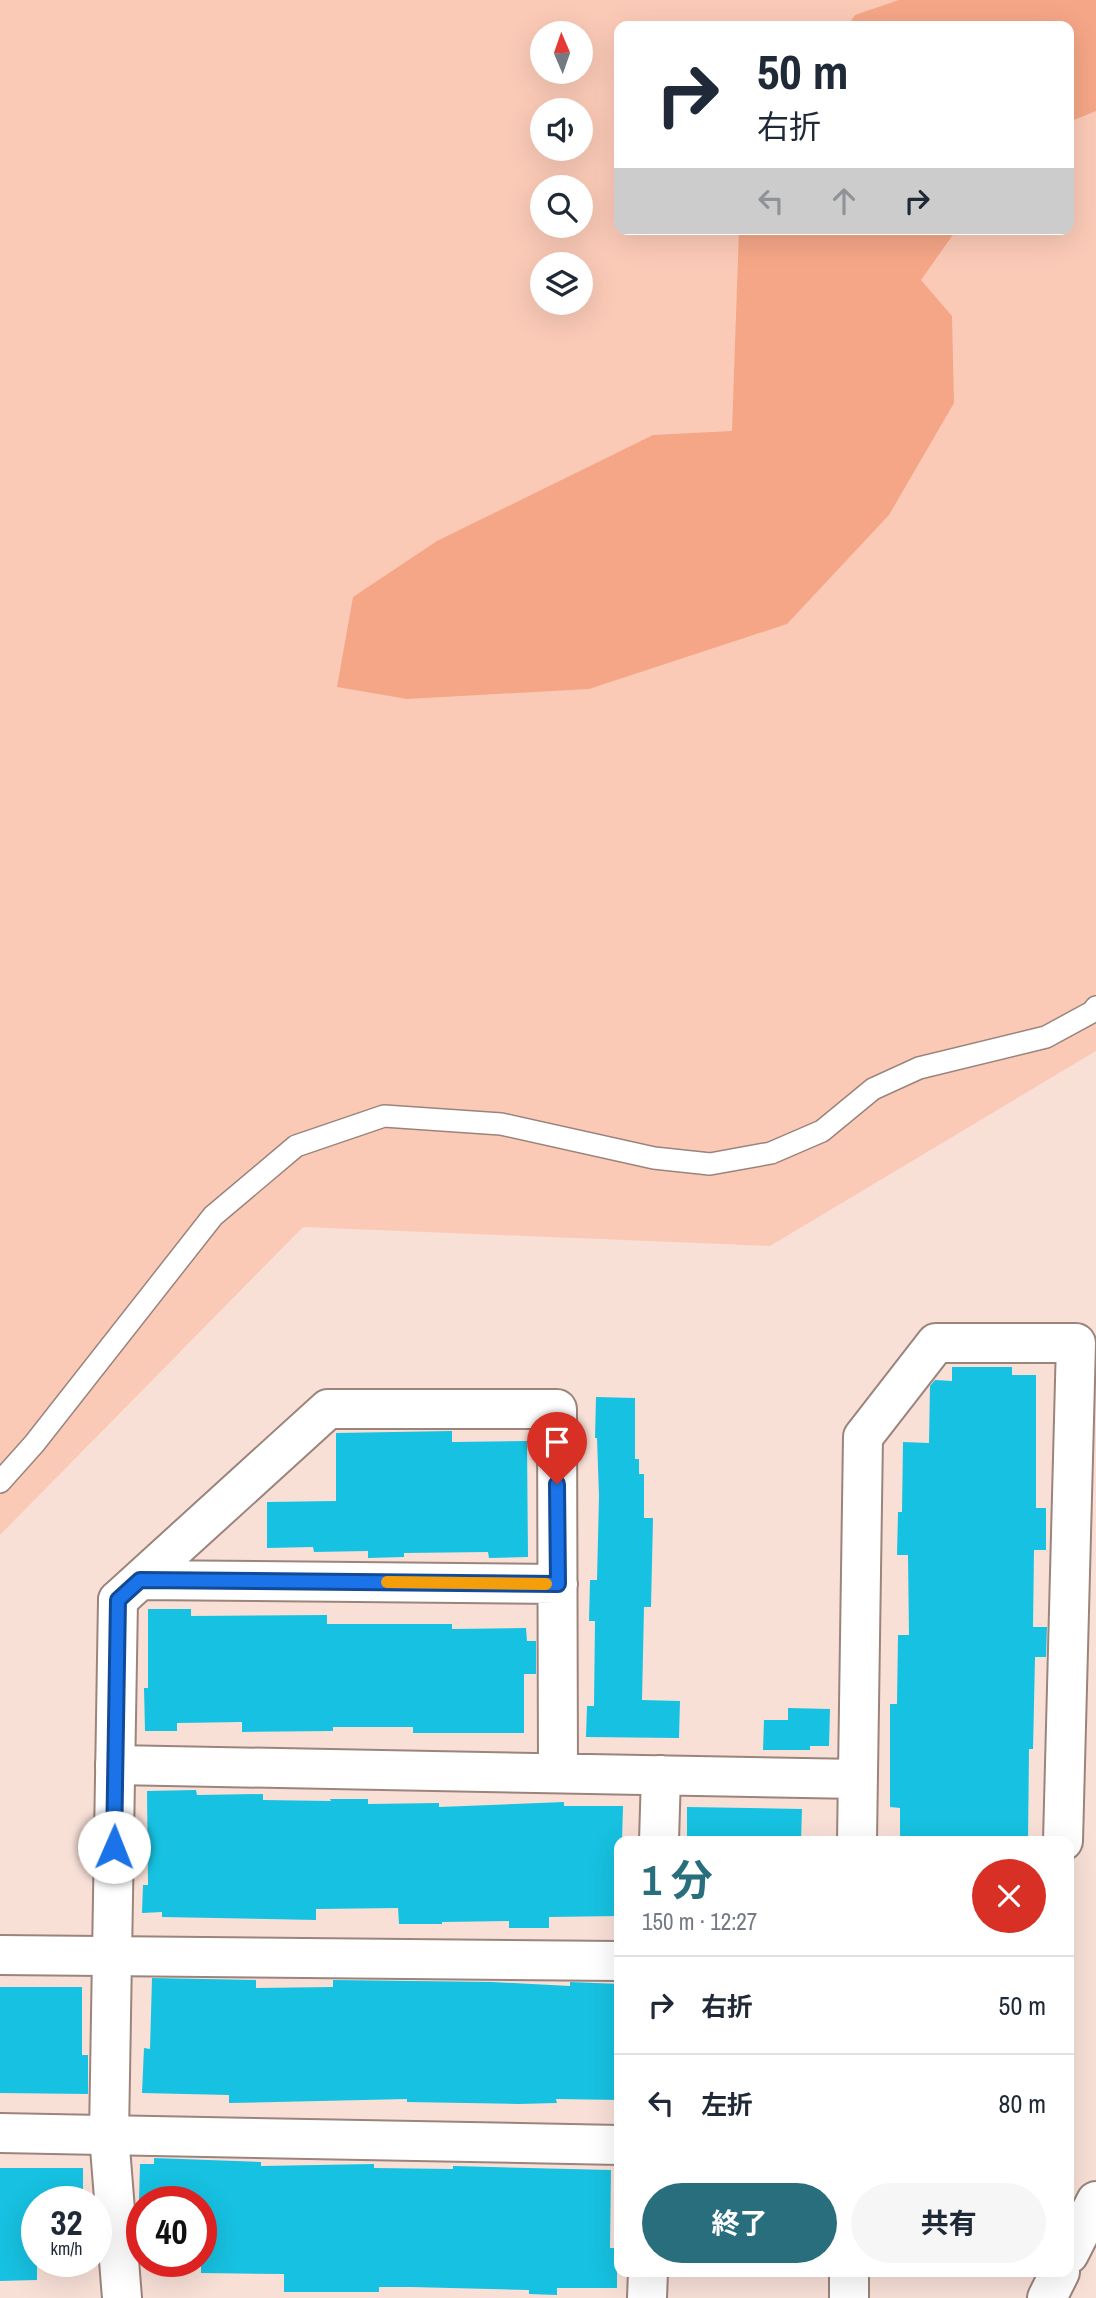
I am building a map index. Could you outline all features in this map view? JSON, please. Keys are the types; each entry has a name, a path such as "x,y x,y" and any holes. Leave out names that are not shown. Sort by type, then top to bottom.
{"street":[{"path":"856,1836 863,1437 936,1343 1076,1343 1063,1836"},
{"path":"122,2298 109,2135 115,1765 129,1590 328,1409 557,1409 558,1773"},
{"path":"129,1590 558,1584"},
{"path":"115,1765 858,1779"},
{"path":"659,1836 661,1775"},
{"path":"0,1955 614,1961"},
{"path":"0,2133 614,2145"},
{"path":"1074,2244 1096,2201"},
{"path":"647,2298 648,2277"},
{"path":"849,2277 849,2298"},
{"path":"1047,2298 1058,2277"}],"lane":[{"path":"0,1482 34,1444 213,1216 296,1146 384,1116 501,1124 654,1158 710,1164 771,1153 822,1131 873,1089 919,1068 1046,1037 1092,1012 1096,1007"}],"shaded area":[{"path":"0,0 1096,0 1096,1051 770,1246 303,1227 0,1535"},
{"path":"899,0 1096,0 1096,111 1074,120 1074,21 851,21 855,15"},
{"path":"739,235 953,235 921,280 952,316 954,403 889,515 787,624 589,689 407,699 337,687 353,597 437,541 653,435 732,431"}],"building":[{"path":"952,1367 1012,1367 1012,1375 1036,1375 1036,1508 1046,1508 1046,1550 1034,1550 1033,1627 1047,1627 1046,1657 1035,1657 1033,1749 1029,1749 1028,1836 900,1836 900,1808 890,1807 890,1704 897,1704 898,1635 909,1635 908,1555 897,1555 898,1512 902,1512 903,1442 929,1443 930,1386 935,1380 952,1381"},
{"path":"596,1397 635,1398 635,1459 639,1459 639,1474 644,1474 644,1518 653,1518 651,1607 644,1607 642,1700 680,1701 679,1738 586,1737 587,1706 594,1706 595,1621 589,1621 590,1580 597,1580 599,1496 595,1438"},
{"path":"452,1431 452,1442 527,1441 528,1557 489,1558 488,1552 404,1553 404,1557 368,1558 368,1551 314,1552 313,1547 267,1548 267,1502 336,1501 336,1433"},
{"path":"148,1609 191,1609 191,1616 327,1615 327,1624 452,1624 452,1629 526,1628 527,1641 536,1641 536,1674 524,1674 524,1733 413,1733 413,1727 333,1727 333,1731 242,1732 242,1722 177,1723 177,1731 145,1731"},
{"path":"788,1708 830,1709 829,1746 810,1746 810,1750 763,1750 764,1720 788,1720"},
{"path":"196,1790 197,1795 263,1794 263,1800 368,1799 368,1804 439,1803 439,1807 564,1802 564,1806 623,1806 622,1836 614,1836 614,1916 549,1917 549,1928 509,1928 509,1921 399,1924 398,1908 316,1909 316,1920 162,1917 162,1912 142,1913 143,1885 148,1885 147,1791"},
{"path":"687,1807 802,1809 801,1836 687,1836"},
{"path":"152,1978 256,1980 256,1988 333,1987 333,1980 570,1986 570,1982 614,1984 614,2100 556,2099 557,2103 518,2104 407,2102 407,2099 229,2103 229,2095 142,2093 144,2048 150,2049"},
{"path":"0,1987 82,1987 82,2055 88,2055 88,2094 0,2093"},
{"path":"154,2158 261,2162 261,2166 374,2164 374,2168 453,2169 453,2166 611,2170 610,2248 614,2248 614,2277 617,2277 617,2288 557,2288 557,2295 529,2294 529,2290 411,2287 379,2287 379,2292 284,2292 284,2274 217,2273 217,2186 139,2186 140,2164 154,2164"},
{"path":"0,2168 83,2168 83,2186 21,2186 21,2277 37,2277 37,2280 0,2281"}],"slow traffic":[{"path":"387,1582 546,1584"}],"route":[{"path":"114,1847 118,1600 140,1580 558,1584 557,1484"}]}
